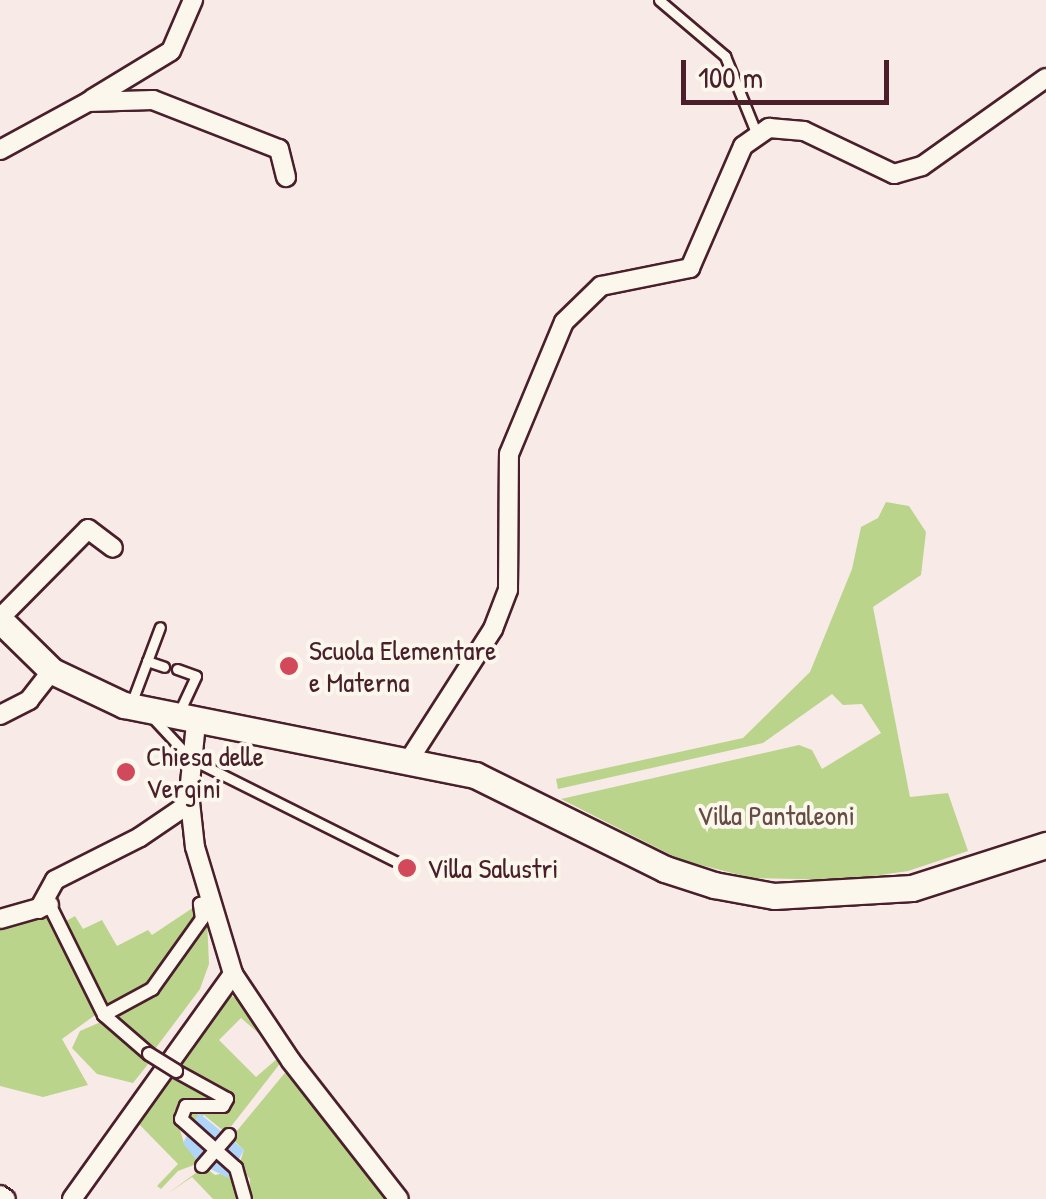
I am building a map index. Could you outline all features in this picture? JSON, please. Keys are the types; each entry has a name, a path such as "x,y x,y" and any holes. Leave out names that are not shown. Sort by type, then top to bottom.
{"main road":[{"path":"3,628 52,671 138,708 186,721 475,775 542,802 665,869 774,896 912,888 1046,845"}],"street":[{"path":"0,150 170,51 193,0"},
{"path":"409,760 492,628 508,590 509,454 543,363 564,322 600,286 690,268 742,146 769,128 804,131 894,174 922,166 1046,78"},
{"path":"88,102 153,100 279,148 286,178"},
{"path":"3,628 88,529 112,548"},
{"path":"0,716 29,700 52,671"},
{"path":"186,721 190,802 210,901 233,974 290,1062 399,1199"},
{"path":"44,907 56,880 140,838 190,802"},
{"path":"104,1016 152,988 202,919 200,904 210,901"},
{"path":"0,918 44,907"},
{"path":"44,907 104,1016 148,1054 227,1099 222,1106 186,1106 181,1114 188,1126 236,1168 245,1199"},
{"path":"200,1016 222,938"},
{"path":"72,1199 233,974"},
{"path":"202,1166 229,1136"}],"lane":[{"path":"659,0 725,56 757,136"},
{"path":"160,626 147,661 138,708 190,759 395,861"},
{"path":"147,661 164,667"},
{"path":"177,669 196,676 186,721"}],"green space":[{"name":"Villa Pantaleoni","path":"886,502 909,506 926,532 921,575 873,607 910,797 948,793 968,851 908,871 846,880 752,878 681,860 561,799 799,745 812,750 822,769 881,733 862,704 843,705 832,694 763,743 558,789 556,779 743,738 810,672 852,569 861,527 878,518"},
{"path":"197,905 197,915 150,983 106,1010 61,924 75,916 83,929 102,920 117,946 148,930 152,935"},
{"path":"44,909 98,1013 62,1039 88,1085 43,1097 0,1086 0,926"},
{"path":"207,919 209,964 200,989 152,1053 108,1015 152,992"},
{"path":"225,992 245,1004 272,1045 241,1018 219,1040 256,1077 278,1058 282,1061 226,1133 204,1115 190,1123 184,1113 229,1106 172,1063"},
{"path":"103,1021 149,1063 133,1083 97,1074 72,1048 80,1031"},
{"path":"288,1069 393,1199 250,1199 250,1179 239,1165 244,1150 231,1138"},
{"path":"168,1070 194,1089 223,1099 184,1102 174,1111 184,1143 199,1163 178,1171 161,1189 157,1186 178,1164 133,1118"},
{"path":"204,1167 215,1175 234,1171 239,1199 213,1199 192,1177 167,1194"}],"water":[{"path":"199,1113 244,1150 228,1178 199,1163 183,1143"}],"place":[{"name":"Scuola Elementare e Materna","path":"289,666"},
{"name":"Chiesa delle Vergini","path":"126,772"},
{"name":"Villa Salustri","path":"407,868"}]}
